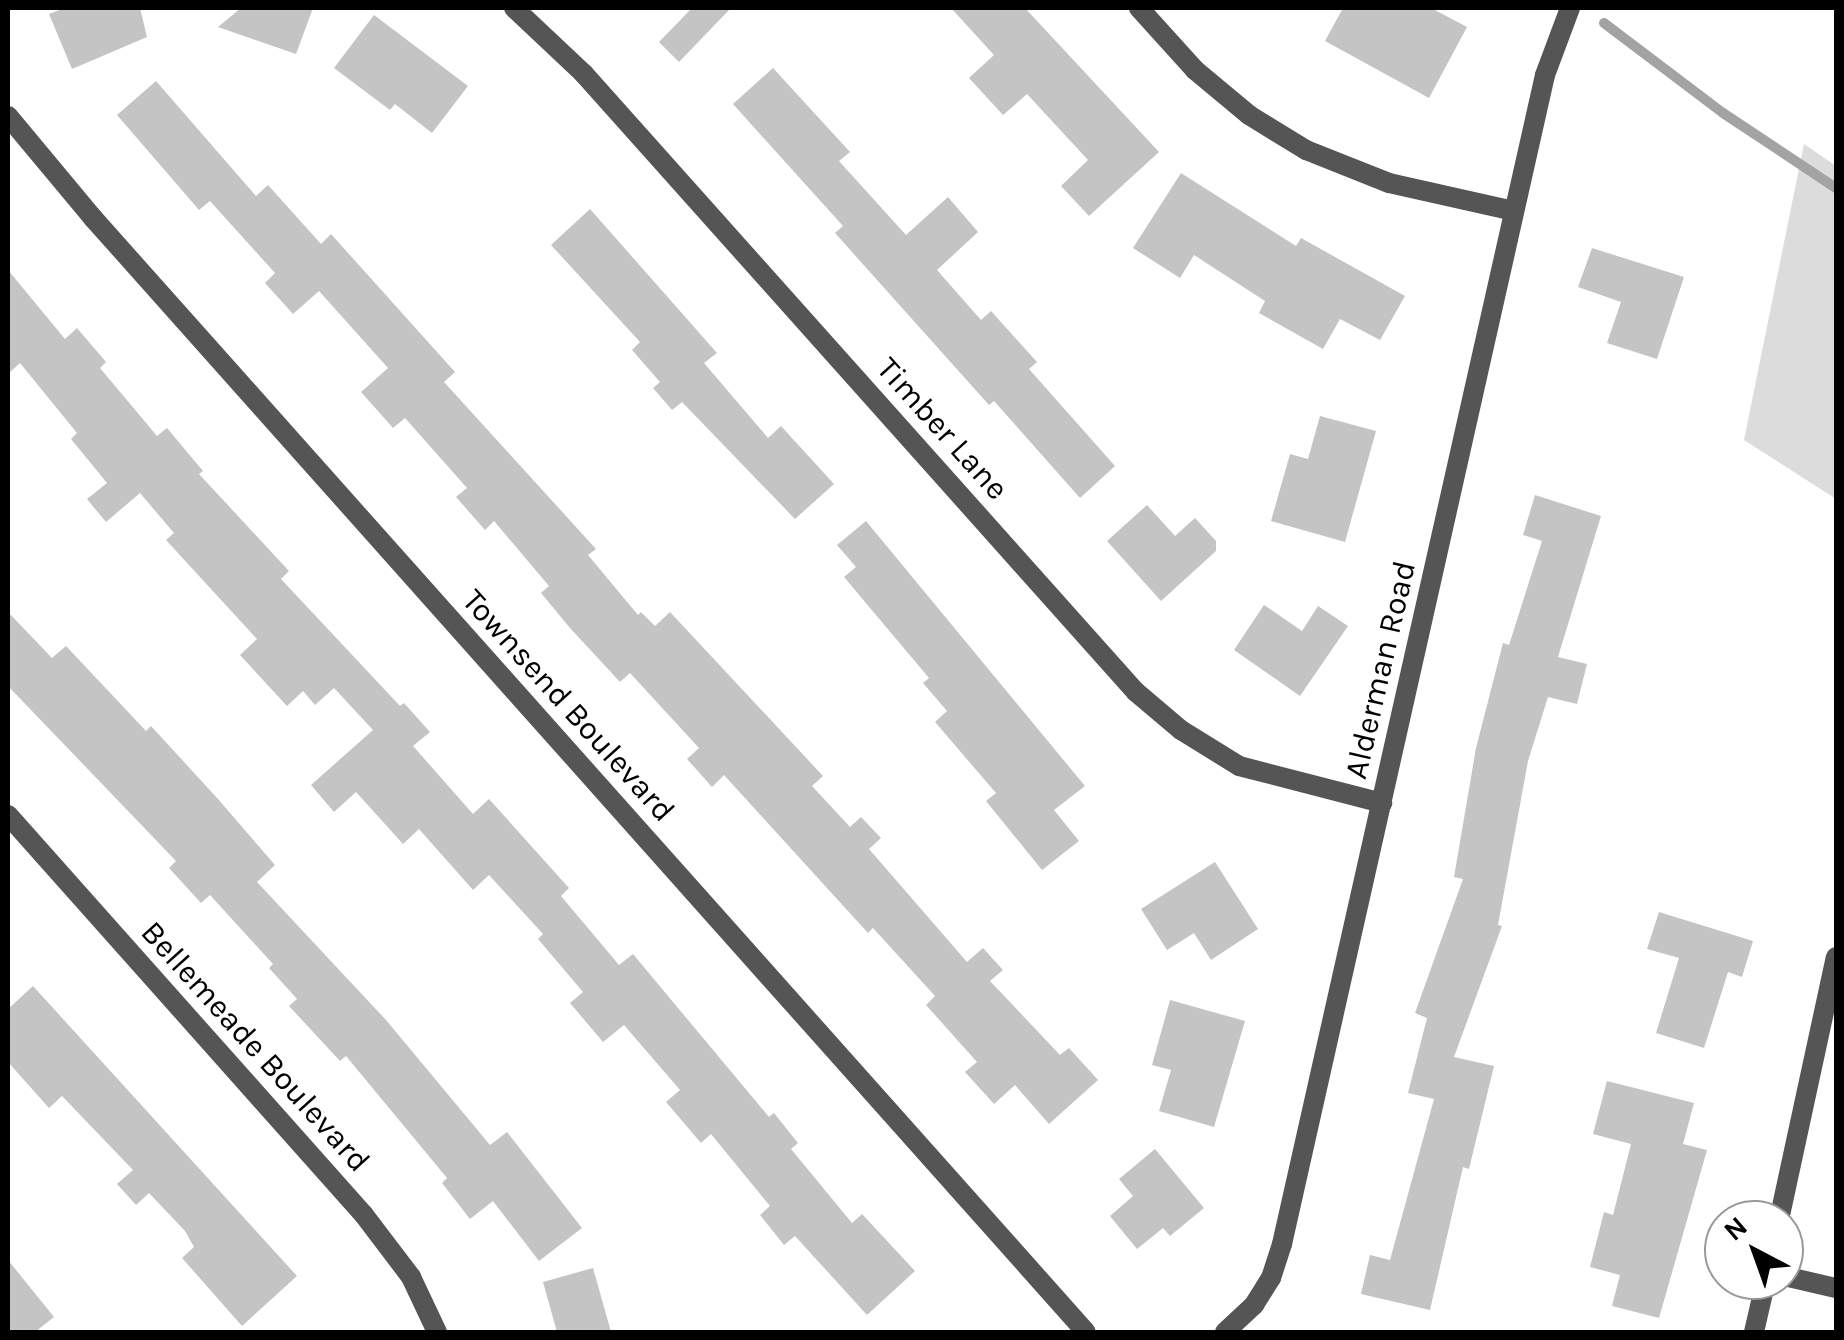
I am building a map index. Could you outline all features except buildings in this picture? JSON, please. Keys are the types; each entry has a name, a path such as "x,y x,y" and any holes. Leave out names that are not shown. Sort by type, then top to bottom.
{"street":[{"name":"Timber Lane","path":"514,8 584,74 1136,692 1181,730 1238,766 1382,804"},
{"path":"1139,8 1194,70 1249,115 1306,150 1389,182 1514,211"},
{"name":"Alderman Road","path":"1225,1332 1254,1306 1272,1278 1282,1244 1545,75 1570,8"},
{"name":"Townsend Boulevard","path":"8,116 106,233 1086,1332"},
{"name":"Bellemeade Boulevard","path":"8,815 364,1215 411,1277 437,1332"},
{"path":"1783,1200 1836,957"},
{"path":"1804,1281 1836,1288"},
{"path":"1754,1332 1761,1300"}],"shaded area":[{"path":"1804,144 1836,166 1836,499 1744,440"}],"waterway":[{"path":"1604,23 1723,113 1836,188"}]}
